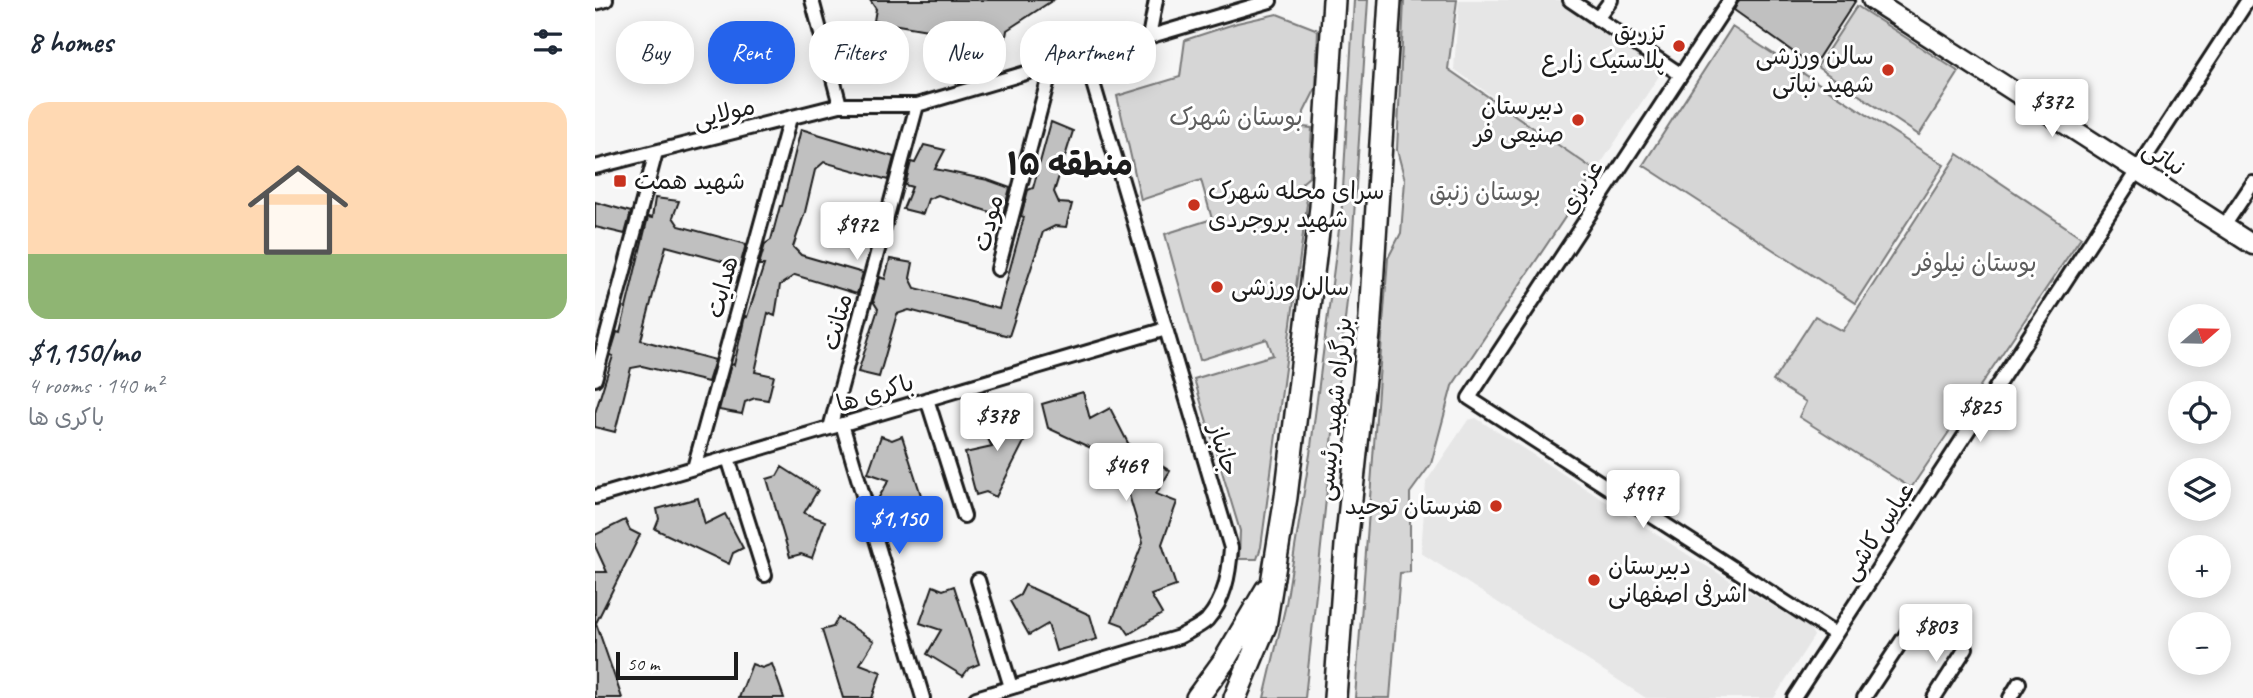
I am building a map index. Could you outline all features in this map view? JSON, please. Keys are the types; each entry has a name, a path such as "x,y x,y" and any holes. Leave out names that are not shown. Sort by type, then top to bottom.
{"highway":[{"name":"بزرگراه شهید رئیسی","path":"1235,698 1265,626 1286,498 1321,207 1334,0"},
{"name":"بزرگراه شهید رئیسی","path":"1335,698 1346,545 1369,333 1390,0"},
{"path":"1197,698 1224,661 1274,576"}],"main road":[{"name":"نباتی","path":"1873,0 2253,244"}],"street":[{"path":"595,3 606,0"},
{"path":"812,0 840,105"},
{"path":"1152,21 1156,0"},
{"path":"1570,0 1680,74"},
{"path":"1597,19 1611,0"},
{"name":"عزیزی","path":"1730,0 1469,398 1835,634"},
{"name":"عباس کاشی","path":"1794,698 2248,0"},
{"name":"مولايی","path":"1156,35 1270,1"},
{"name":"مولايی","path":"595,167 840,105 917,105 1020,74"},
{"name":"مودت","path":"998,269 1047,84"},
{"name":"جانباز","path":"976,698 1179,637 1206,621 1221,598 1229,579 1231,548 1093,84"},
{"name":"متانت","path":"836,426 917,105"},
{"name":"هدایت","path":"694,468 790,117"},
{"path":"595,379 656,152"},
{"path":"2224,226 2253,183"},
{"name":"باکری ها","path":"595,498 1166,329"},
{"path":"927,399 964,516"},
{"path":"836,426 923,698"},
{"path":"727,458 765,575"},
{"path":"978,580 1011,687"},
{"path":"1864,698 1909,630"},
{"path":"1934,698 1966,648"},
{"path":"2010,698 2019,683"}],"shaded area":[{"name":"دبیرستان صنیعی فر","path":"1459,0 1560,0 1665,67 1596,171 1454,69"},
{"path":"1476,418 1693,558 1810,628 1814,636 1774,698 1646,698 1421,553 1426,482 1468,420"}],"green space":[{"path":"1354,0 1368,0 1351,263 1305,698 1264,698 1286,604 1310,454 1342,206"},
{"name":"بوستان زنبق","path":"1404,0 1457,0 1448,69 1596,171 1452,386 1431,464 1410,493 1410,572 1400,573 1390,698 1355,698 1388,258 1401,233 1405,180 1397,150"},
{"name":"سالن ورزشی شهید نباتی","path":"1857,6 1959,72 1919,135 1817,67"},
{"name":"بوستان شهرک","path":"1277,14 1318,30 1316,88 1304,112 1303,127 1312,128 1309,177 1302,183 1307,204 1261,547 1257,559 1239,559 1240,531 1194,379 1273,355 1267,339 1200,360 1165,234 1212,219 1201,180 1141,200 1117,96 1180,77 1185,40 1237,23"},
{"path":"1732,27 1944,165 1855,303 1643,165"},
{"name":"بوستان نیلوفر","path":"1958,154 2081,237 1911,488 1799,417 1806,402 1773,381 1815,316 1843,331"}],"building":[{"path":"870,0 1053,0 1007,30 1006,36 1006,21 923,21 923,29 909,27 909,21 874,21 876,9"},
{"path":"1739,0 1856,0 1813,66 1734,10"},
{"path":"1051,122 1073,131 1054,192 1059,203 1072,204 1066,227 1055,226 1043,232 1009,336 909,310 897,314 879,377 858,372 878,309 873,301 880,277 885,279 890,259 913,263 910,278 915,288 999,309 1024,217 1021,216 1028,190 1033,188"},
{"path":"801,129 894,157 888,180 824,162 815,170 793,247 801,255 863,273 857,294 795,275 780,285 775,316 768,313 755,372 774,376 768,400 755,398 745,402 742,414 719,410 731,364 734,365 745,316 747,317 764,265 759,265 765,244 771,240 782,206"},
{"path":"924,145 945,150 935,169 988,180 1010,188 1003,214 938,195 928,199 923,214 903,209 912,187 905,185 911,162 915,163"},
{"path":"655,198 679,201 673,217 679,226 746,244 740,266 666,246 641,340 715,360 708,382 642,366 631,368 615,432 595,427 595,413 613,356 610,355 617,332 620,333 648,217 652,218"},
{"path":"595,202 631,212 625,234 595,227"},
{"path":"1083,392 1090,419 1110,408 1129,445 1170,471 1156,494 1177,502 1162,544 1176,586 1151,595 1162,614 1129,634 1123,625 1112,621 1143,542 1119,461 1048,428 1042,404"},
{"path":"1017,409 1029,432 996,497 986,492 976,495 965,453 992,447 982,426"},
{"path":"881,436 892,440 902,436 927,514 917,518 911,527 875,504 889,480 868,473"},
{"path":"782,467 818,490 804,513 825,521 812,558 801,554 790,557 767,479 777,476"},
{"path":"698,498 705,524 725,514 743,548 733,553 729,564 655,529 659,519 657,509"},
{"path":"625,520 630,530 640,535 596,623 622,698 595,698 595,572 607,572 595,546 595,535"},
{"path":"1025,585 1090,615 1097,639 1056,651 1048,624 1029,635 1010,601 1020,595"},
{"path":"933,586 943,590 954,586 979,664 969,668 963,676 927,654 941,630 920,623"},
{"path":"838,618 874,641 860,664 881,672 872,698 843,698 822,630 833,627"},
{"path":"752,664 762,668 772,664 784,698 739,698"}],"place":[{"name":"تزریق پلاستیک زارع","path":"1679,46"},
{"name":"سالن ورزشی شهید نباتی","path":"1888,70"},
{"name":"دبیرستان صنیعی فر","path":"1578,120"},
{"name":"شهید همت","path":"620,181"},
{"name":"سرای محله شهرک شهید بروجردی","path":"1194,205"},
{"name":"سالن ورزشی","path":"1217,287"},
{"name":"هنرستان توحید","path":"1496,506"},
{"name":"دبیرستان اشرفی اصفهانی","path":"1594,580"}],"district":[{"name":"منطقه ۱۵","path":"1070,164"}]}
